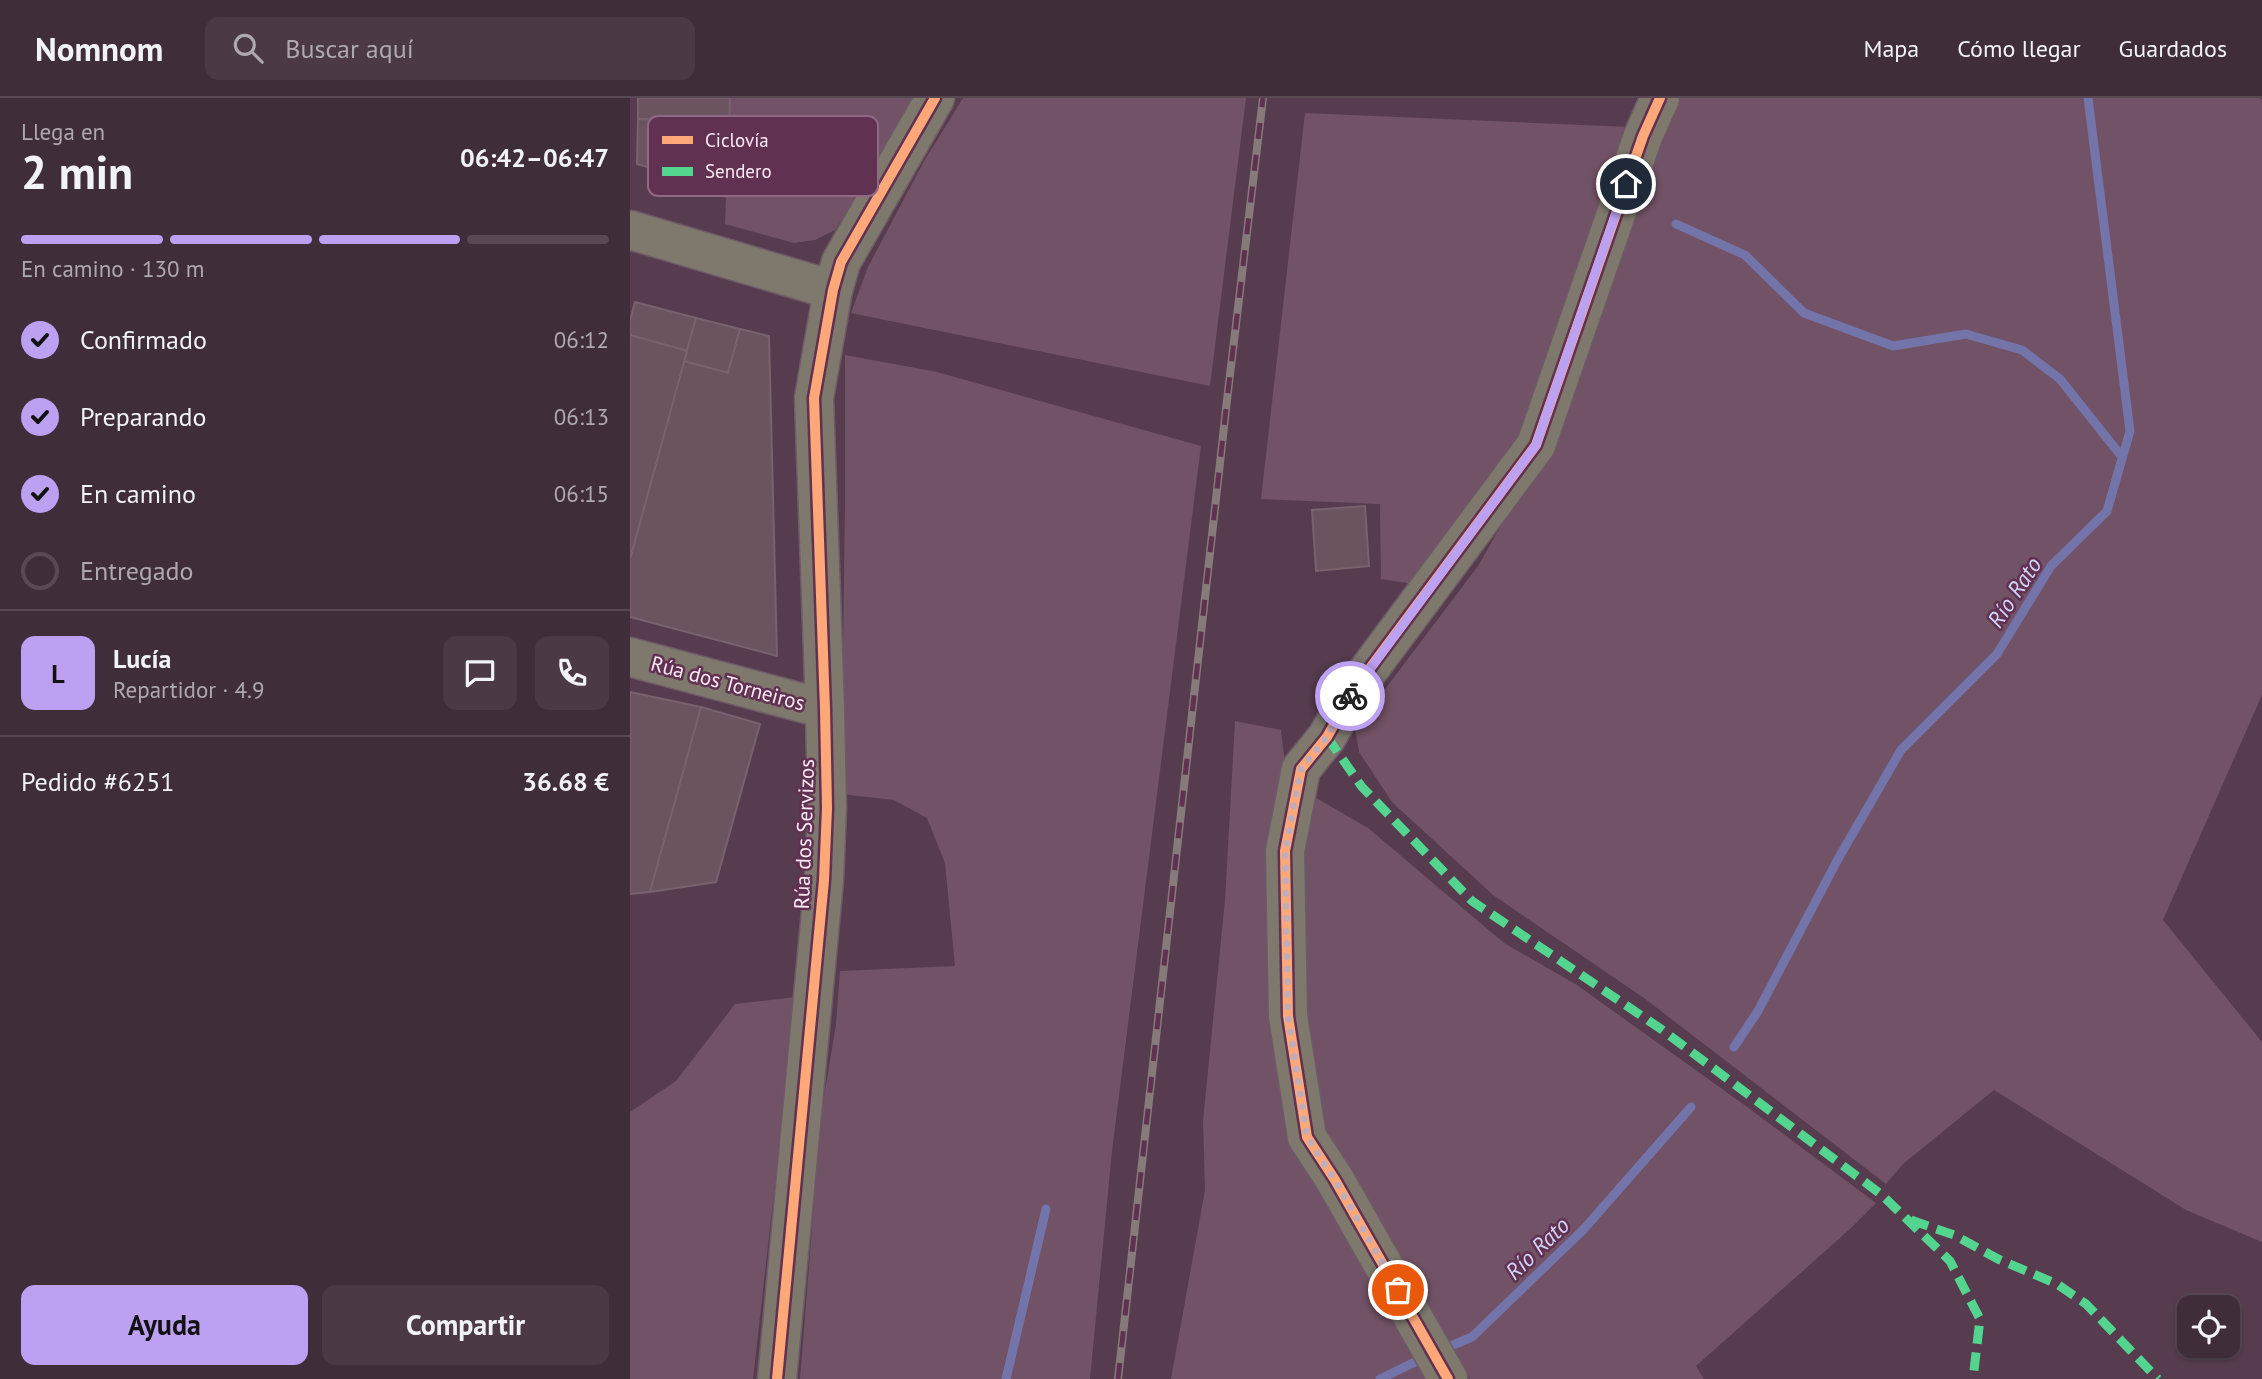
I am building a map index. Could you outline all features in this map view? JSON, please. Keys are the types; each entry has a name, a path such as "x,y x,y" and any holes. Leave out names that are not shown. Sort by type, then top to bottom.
{"street":[{"name":"Rúa dos Servizos","path":"777,1379 824,880 827,808 814,398 833,290 842,262 935,98"},
{"path":"1448,1379 1335,1180 1307,1137 1288,1016 1285,851 1301,769 1327,737 1353,691 1536,445 1643,136 1660,98"},
{"path":"630,230 833,290"},
{"name":"Rúa dos Torneiros","path":"630,657 825,709"}],"shaded area":[{"path":"730,98 920,98 878,163 878,116 729,116"},
{"path":"963,98 1246,98 1210,386 851,313 868,267 923,163"},
{"path":"1679,98 2262,100 2262,695 2163,920 2262,1042 2262,1242 2186,1210 1994,1090 1903,1164 1886,1184 1644,998 1493,895 1392,802 1359,752 1355,729 1478,566 1550,440"},
{"path":"1305,113 1629,127 1531,429 1420,585 1381,579 1380,504 1261,499"},
{"path":"726,196 857,196 835,230 815,240 794,243 725,224"},
{"path":"845,355 937,372 1201,446 1112,1151 1090,1379 800,1379 821,1115 836,1024 840,971 955,966 945,863 927,818 894,800 841,794"},
{"path":"1235,721 1281,730 1318,1182 1427,1379 1171,1379 1205,1190 1203,1121 1225,900"},
{"path":"1311,795 1368,828 1504,943 1577,985 1876,1203 1696,1366 1704,1379 1470,1379 1337,1154 1313,1129 1294,866"},
{"path":"796,997 753,1379 630,1379 630,1112 676,1081 735,1004"}],"building":[{"path":"638,98 730,98 729,116 648,116 648,119 638,119"},
{"path":"638,119 648,119 648,167 637,164"},
{"path":"635,302 696,318 687,351 630,335"},
{"path":"696,318 740,329 728,373 684,361"},
{"path":"740,329 769,336 777,656 630,617 630,559 684,361 728,373"},
{"path":"630,335 687,351 630,559"},
{"path":"1365,506 1369,566 1316,571 1312,510"},
{"path":"630,692 701,707 650,892 630,894"},
{"path":"701,707 760,724 716,882 650,892"}],"waterway":[{"name":"Río Rato","path":"1734,1047 1758,1011 1838,859 1901,750 1997,654 2051,566 2107,511 2130,431 2088,98"},
{"path":"1676,224 1745,255 1804,313 1893,346 1966,334 2022,350 2060,379 2122,457"},
{"name":"Río Rato","path":"1441,1350 1472,1337 1583,1230 1691,1107"},
{"path":"1006,1379 1046,1209"},
{"name":"Río Rato","path":"1380,1379 1425,1357"}],"railway":[{"path":"1118,1379 1263,98"}],"marked path":[{"path":"1327,737 1362,787 1472,901 1661,1029 1882,1195 1950,1261 1980,1319 1973,1379"},
{"path":"1911,1220 1954,1235 1998,1259 2057,1284 2086,1304 2158,1379"}],"cycle path":[{"path":"777,1379 824,880 827,808 814,398 833,290 841,262 935,98"},
{"path":"1448,1379 1335,1180 1307,1137 1288,1016 1285,851 1301,769 1327,737 1353,691 1536,445 1643,136 1660,98"}],"way so far":[{"path":"1350,696 1327,737 1301,769 1285,851 1288,1016 1307,1137 1398,1290"}],"route":[{"path":"1350,696 1536,445 1626,184"}]}
